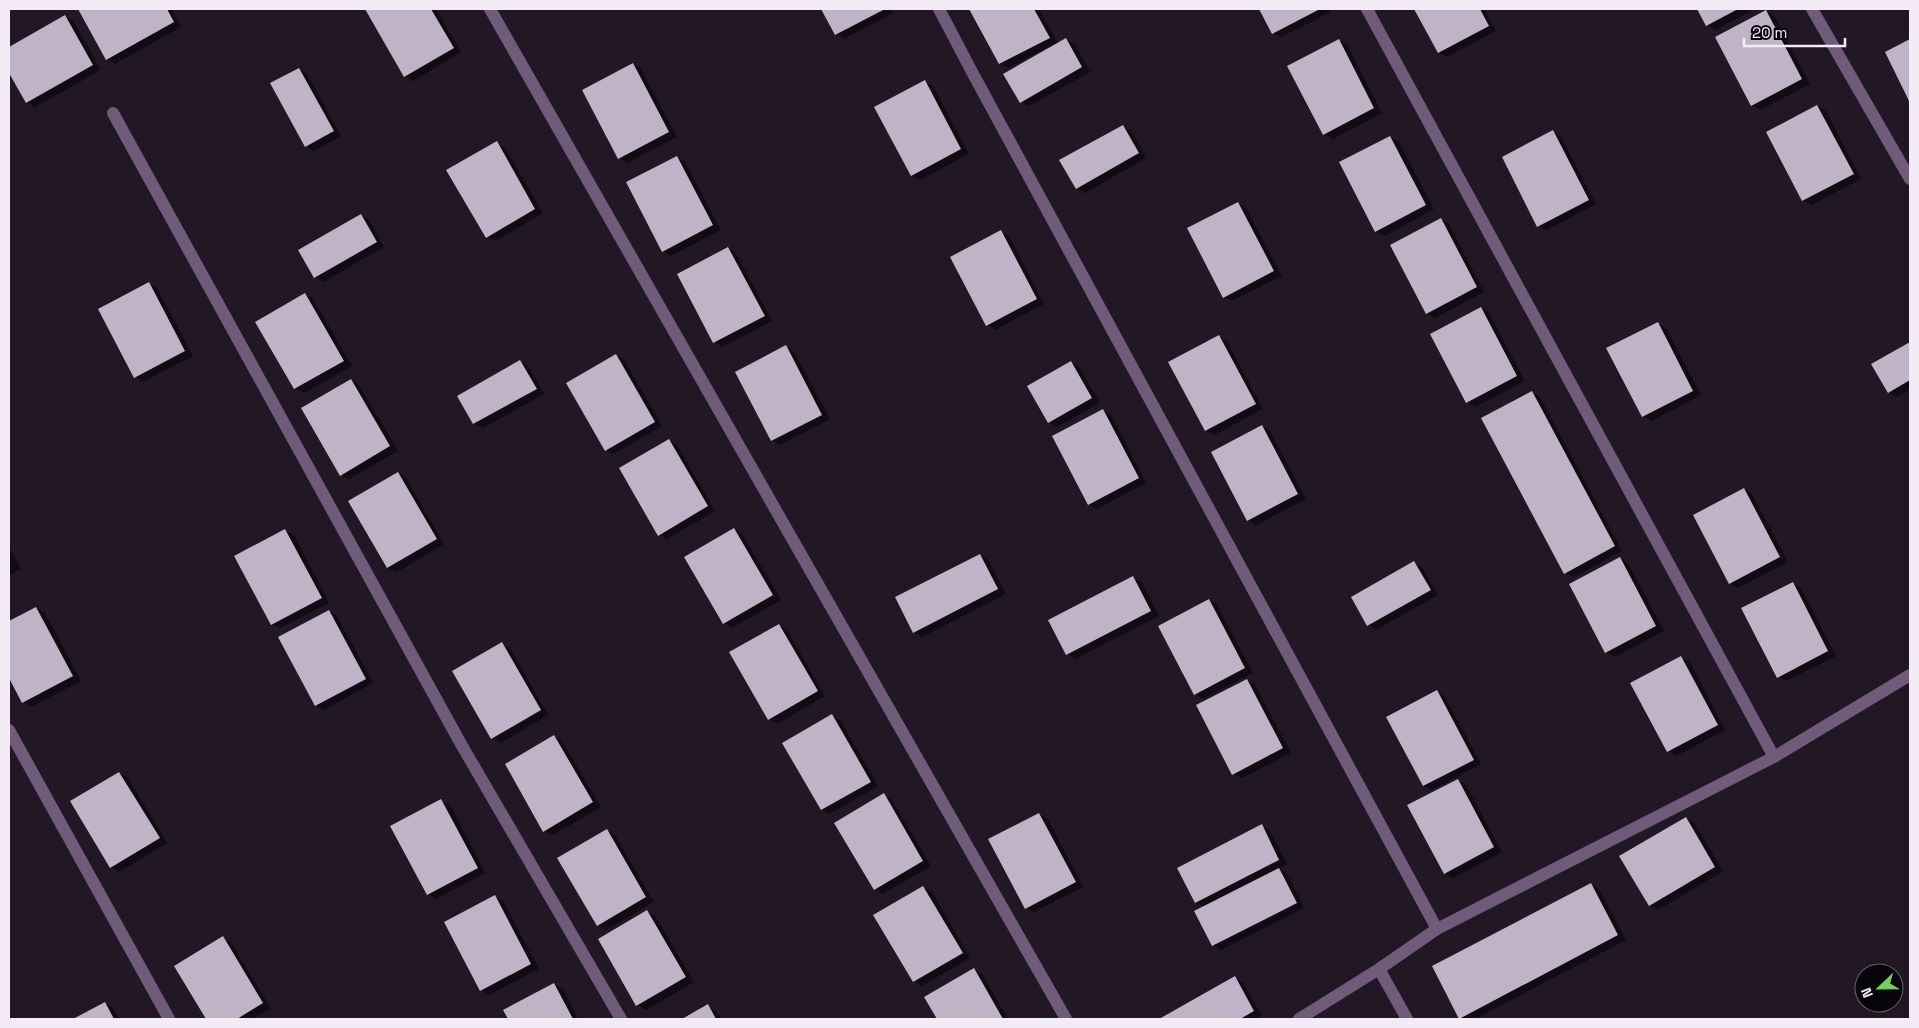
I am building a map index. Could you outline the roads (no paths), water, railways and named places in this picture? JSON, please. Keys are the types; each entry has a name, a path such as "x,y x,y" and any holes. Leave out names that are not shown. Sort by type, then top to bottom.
{"street":[{"path":"490,9 1066,1019"},
{"path":"940,9 971,70 1437,929"},
{"path":"1367,9 1774,757"},
{"path":"1812,9 1910,179"},
{"path":"113,113 461,744 621,1019"},
{"path":"1299,1019 1380,969 1437,929 1774,757 1910,675"},
{"path":"9,730 169,1019"},
{"path":"1380,969 1407,1019"}]}
